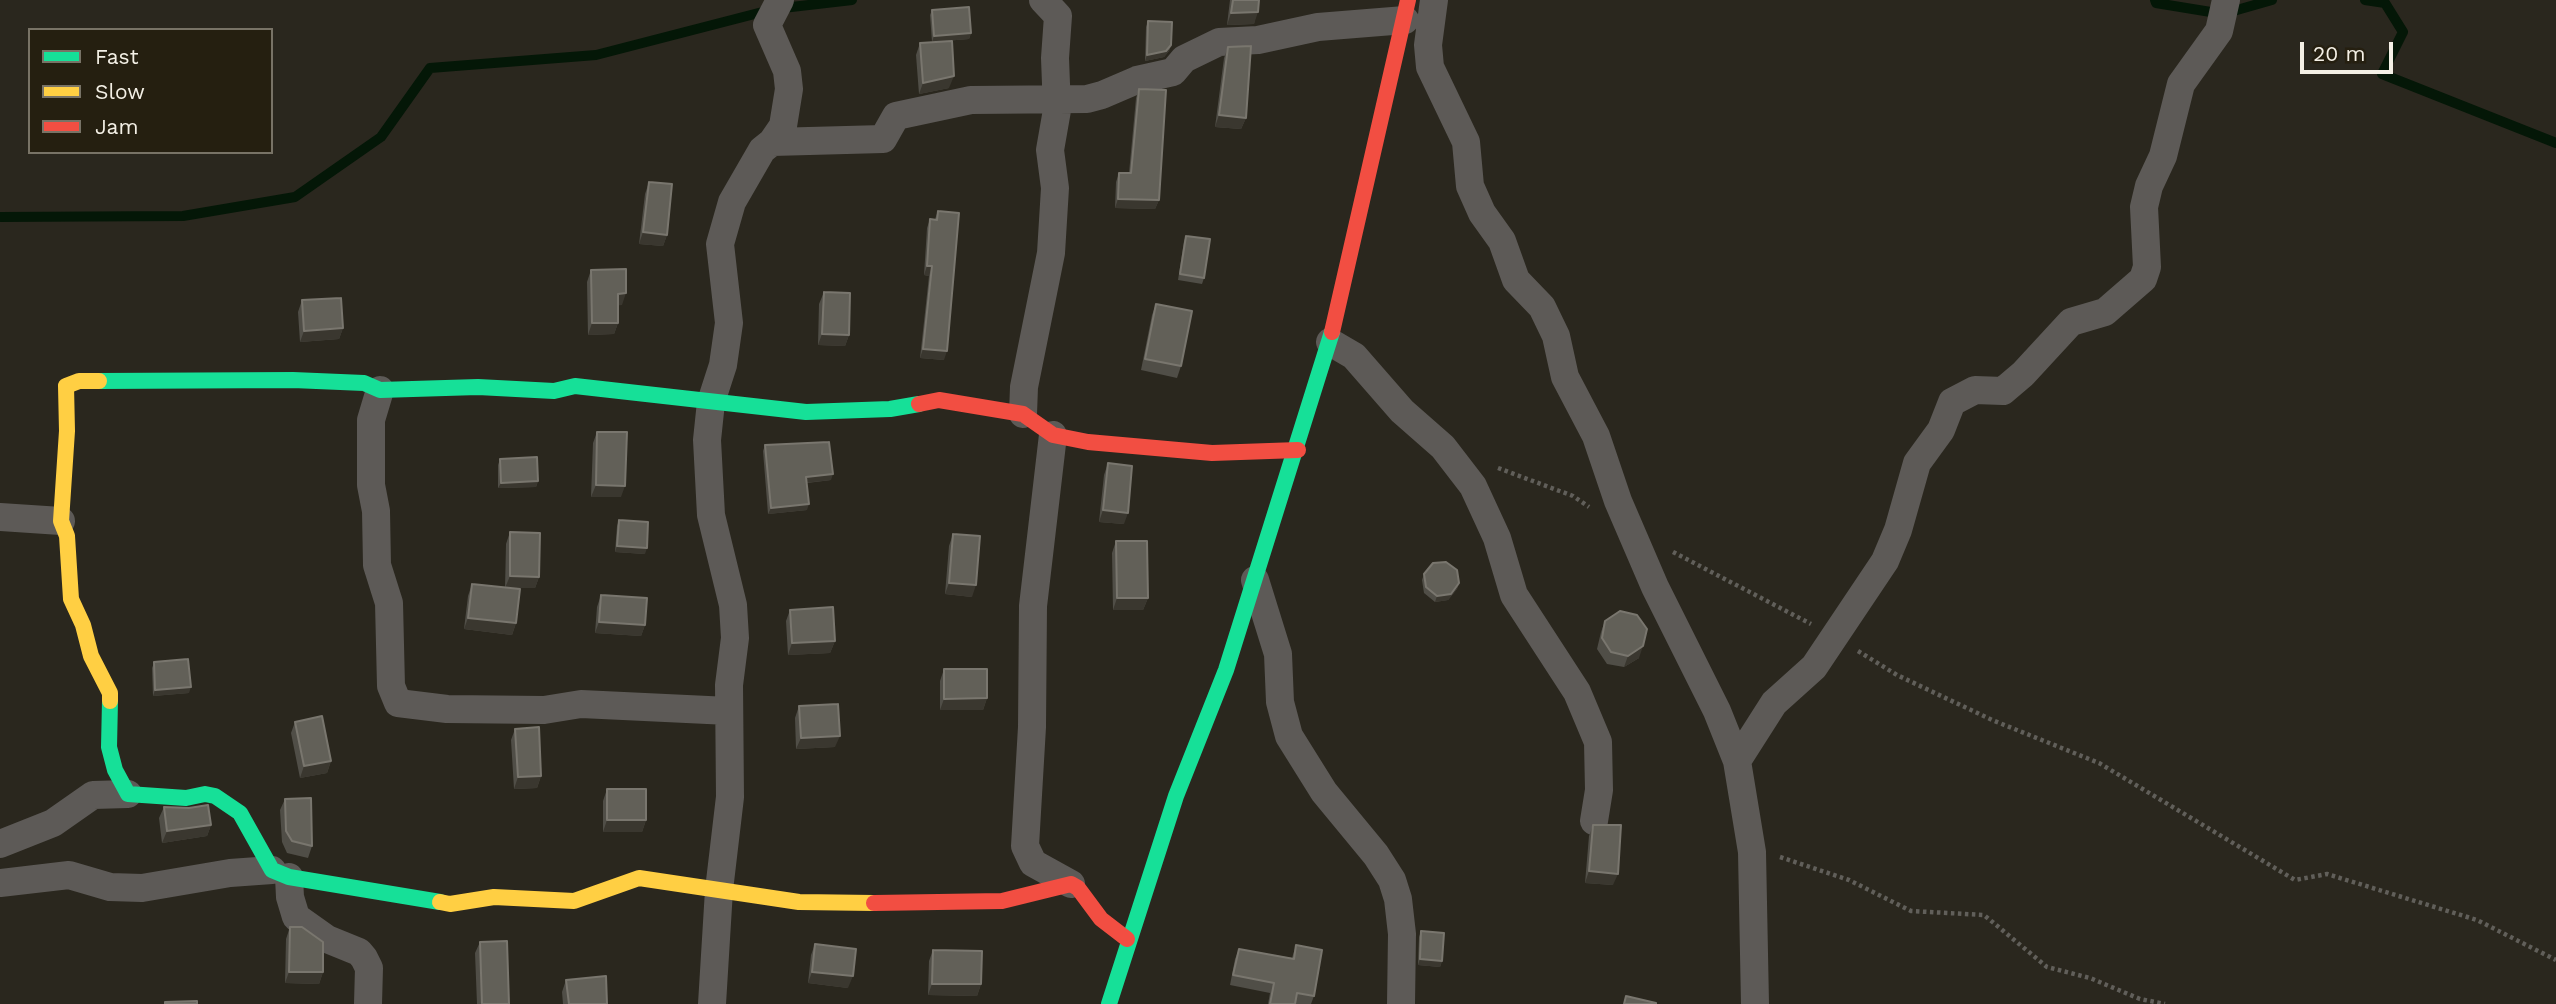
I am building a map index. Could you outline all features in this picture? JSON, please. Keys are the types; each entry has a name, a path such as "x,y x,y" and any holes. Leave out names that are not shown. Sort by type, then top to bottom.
{"main road":[{"path":"1109,1004 1127,939 1176,796 1226,670 1298,450 1330,342 1407,10"},
{"path":"1127,939 1101,919 1078,888 1071,884 1002,901 799,902 639,878 574,901 494,897 450,904 281,873 240,813 215,796 205,794 186,798 128,794 111,756 110,693 92,656 71,598 67,536 61,521 66,431 65,386 68,383 293,380 364,383 380,390 478,387 554,391 575,387 806,412 890,409 939,400 1023,414 1053,435 1171,450 1252,454 1298,450"}],"street":[{"path":"712,1004 719,890 730,797 729,711 735,638 733,605 712,515 707,462 711,402 723,365 729,323 720,255 723,232 732,202 762,150 772,142 783,126 789,89 787,71 767,25 779,0"},
{"path":"1023,414 1024,387 1051,253 1055,188 1050,150 1057,100 1055,58 1058,16 1043,0"},
{"path":"1434,0 1428,45 1430,67 1466,142 1470,186 1482,213 1502,241 1516,280 1542,307 1556,336 1565,377 1596,436 1634,540 1717,711 1737,761 1752,852 1755,1004"},
{"path":"1737,761 1774,703 1805,677 1885,561 1898,530 1917,463 1941,430 1952,402 1975,390 2003,391 2023,374 2071,321 2105,312 2143,279 2147,267 2144,207 2149,186 2163,156 2181,84 2219,31 2226,0"},
{"path":"772,142 883,139 891,121 902,114 971,100 1094,97 1137,80 1164,76 1179,68 1184,59 1219,42 1258,40 1407,10"},
{"path":"1330,342 1354,356 1402,411 1443,447 1473,486 1497,538 1514,595 1577,692 1598,742 1599,790 1594,821"},
{"path":"380,390 371,421 370,485 376,511 377,565 389,603 391,686 398,703 447,709 544,710 581,704 729,711"},
{"path":"1053,435 1033,606 1032,727 1025,846 1033,863 1071,884"},
{"path":"0,517 61,521"},
{"path":"1255,580 1278,654 1280,702 1289,736 1324,792 1376,855 1392,880 1398,899 1402,934 1401,1004"},
{"path":"0,844 52,823 93,795 128,794"},
{"path":"0,883 69,875 110,887 142,888 230,873 281,873 296,918 327,939 359,953 364,958 369,968 368,1004"}],"path":[{"path":"1494,467 1573,496 1593,511"},
{"path":"1634,540 1683,556 1833,636 1897,675 1993,720 2099,763 2295,880 2327,874 2477,920 2556,960"},
{"path":"1752,852 1785,859 1849,880 1911,911 1984,915 2047,967 2090,978 2140,999 2165,1004"}],"building":[{"path":"1233,0 1259,0 1258,12 1231,13"},
{"path":"969,7 971,33 934,36 932,10"},
{"path":"1148,21 1172,22 1171,45 1166,51 1147,55"},
{"path":"952,41 954,76 923,83 920,43"},
{"path":"1251,46 1246,118 1219,115 1228,47"},
{"path":"1139,89 1166,90 1159,200 1118,199 1119,173 1131,173"},
{"path":"649,182 672,184 667,235 643,232"},
{"path":"938,211 959,213 947,351 923,349 932,266 927,266 930,219 937,220"},
{"path":"1186,236 1210,239 1204,278 1180,274"},
{"path":"626,269 626,293 618,294 618,323 592,323 591,270"},
{"path":"824,292 850,293 849,335 822,334"},
{"path":"341,298 343,328 304,331 302,300"},
{"path":"1156,304 1192,311 1181,366 1145,359"},
{"path":"597,432 627,432 625,486 596,485"},
{"path":"829,442 833,474 806,477 809,504 771,508 765,445"},
{"path":"537,457 538,481 501,483 500,459"},
{"path":"1108,463 1132,466 1128,513 1103,510"},
{"path":"619,520 648,522 647,548 617,546"},
{"path":"510,532 540,533 539,577 510,576"},
{"path":"953,534 980,536 976,585 949,583"},
{"path":"1116,541 1147,541 1148,598 1117,598"},
{"path":"1446,562 1457,570 1459,583 1451,594 1437,596 1426,587 1424,574 1433,563"},
{"path":"472,584 520,589 516,623 468,618"},
{"path":"601,595 647,598 645,625 599,622"},
{"path":"833,607 835,641 792,643 790,610"},
{"path":"1620,611 1637,615 1647,629 1643,646 1628,656 1611,652 1602,638 1605,621"},
{"path":"188,659 191,687 155,690 154,662"},
{"path":"944,669 987,669 987,698 944,699"},
{"path":"838,704 840,736 801,738 799,706"},
{"path":"322,716 331,761 304,766 295,722"},
{"path":"539,727 541,776 518,777 515,729"},
{"path":"607,789 646,789 646,820 607,820"},
{"path":"311,798 312,846 292,841 286,831 285,799"},
{"path":"208,805 211,825 167,831 164,807 189,808"},
{"path":"1593,825 1621,825 1618,874 1589,871"},
{"path":"290,927 302,927 323,942 323,972 289,972"},
{"path":"1421,931 1444,933 1442,961 1420,959"},
{"path":"507,941 509,1004 482,1004 480,942"},
{"path":"815,944 856,949 853,976 812,972"},
{"path":"1296,945 1322,950 1314,996 1297,993 1295,1004 1270,1004 1274,983 1233,975 1239,949 1294,959"},
{"path":"933,950 982,951 981,984 932,984"},
{"path":"606,976 607,1004 569,1004 566,980"},
{"path":"1626,996 1656,1003 1656,1004 1624,1004"},
{"path":"197,1001 197,1004 165,1004 165,1002"}],"waterway":[{"path":"0,217 183,216 295,197 381,137 430,68 596,55 774,9 852,0"},
{"path":"2155,0 2156,3 2223,14 2272,0"},
{"path":"2365,0 2385,3 2403,32 2382,74 2556,143"}],"traffic: fast":[{"path":"1109,1004 1176,796 1226,670 1332,332"},
{"path":"99,381 293,380 364,383 380,390 478,387 554,391 575,386 806,412 890,409 919,404"},
{"path":"110,701 109,747 115,770 128,794 186,798 205,794 215,796 240,813 272,870 289,877 440,902"}],"traffic: slow":[{"path":"99,381 79,381 66,386 67,431 61,521 67,536 71,599 83,625 91,656 110,693 110,701"},
{"path":"440,902 450,904 494,897 574,901 639,878 799,902 874,903"}],"traffic: jam":[{"path":"1332,332 1408,0"},
{"path":"919,404 939,400 1023,414 1053,435 1088,442 1212,453 1298,450"},
{"path":"874,903 1002,901 1071,884 1078,888 1101,919 1127,939"}]}
